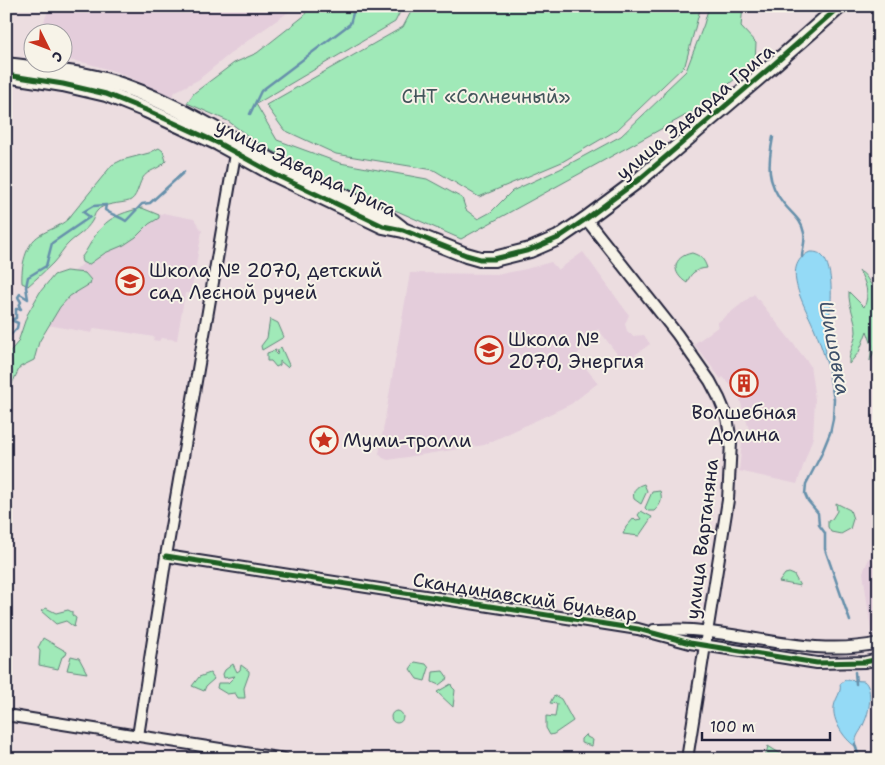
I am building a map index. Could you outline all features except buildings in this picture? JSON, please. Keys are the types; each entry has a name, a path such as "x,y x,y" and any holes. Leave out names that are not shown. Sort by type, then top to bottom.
{"street":[{"name":"улица Эдварда Грига","path":"6,65 66,72 111,82 152,98 236,147 276,175 383,226 403,230 466,255 494,259 530,250 558,238 586,219 642,178 840,6"},
{"name":"улица Эдварда Грига","path":"6,75 63,84 106,94 218,143 236,147"},
{"path":"138,736 166,556 236,147"},
{"name":"улица Вартаняна","path":"586,219 667,320 719,398 727,417 731,442 728,500 687,759"},
{"name":"Скандинавский бульвар","path":"166,556 638,629 690,643 817,663 865,662 879,659"},
{"name":"Скандинавский бульвар","path":"638,629 692,630 812,648 846,648 879,643"},
{"path":"6,715 284,759"}],"shaded area":[{"path":"50,6 297,6 236,49 198,80 176,91 172,96 117,72 72,61 72,22 44,22"},
{"name":"Школа № 2070, детский сад Лесной ручей","path":"163,213 194,219 202,231 191,293 185,293 177,340 161,338 159,341 153,340 154,337 94,328 92,333 31,322 75,271 106,242"},
{"name":"Школа № 2070, Энергия","path":"583,252 629,315 625,324 627,331 633,336 644,335 650,344 624,363 598,329 576,356 598,383 571,404 484,445 388,460 383,458 379,454 410,273 501,274 551,262 558,270"},
{"path":"754,294 810,365 815,399 813,437 797,484 739,471 742,442 756,437 753,428 749,429 741,399 735,389 723,377 721,379 694,344 719,326 717,323"},
{"path":"879,537 879,636 872,637 863,572"}],"green space":[{"path":"309,6 403,6 395,22 256,104 277,140 340,163 427,179 462,198 466,210 478,219 491,212 512,191 560,169 621,136 686,71 709,6 743,6 741,27 756,43 755,62 697,111 690,113 461,239 340,186 256,142 228,121 187,103 194,93 234,63 257,53 304,16"},
{"name":"СНТ «Солнечный»","path":"414,6 701,6 685,65 617,130 562,162 479,197 434,170 336,154 284,130 266,105 403,27"},
{"path":"159,148 163,151 166,161 144,176 136,195 132,199 100,208 87,228 68,244 50,266 28,286 22,283 25,256 35,239 68,219 112,165"},
{"path":"142,208 159,215 159,218 124,245 105,253 88,265 82,262 81,258 96,234 106,223 120,215"},
{"path":"692,253 702,258 707,268 694,272 687,283 678,275 676,266 681,258"},
{"path":"66,271 85,273 91,280 90,284 70,296 60,307 39,342 34,360 20,367 6,396 6,356 18,342 27,315 40,292 54,275"},
{"path":"859,271 865,275 879,294 879,340 870,361 872,345 867,331 859,352 849,364 856,332 849,292 864,307 867,298 864,280"},
{"path":"270,319 278,323 284,337 262,350 261,346 267,338"},
{"path":"281,347 289,365 287,367 280,361 280,365 276,367 271,361 267,361 267,353 276,350 275,353 277,355"},
{"path":"644,484 647,491 641,504 634,499 634,491"},
{"path":"660,491 660,504 654,511 648,511 645,508 652,492"},
{"path":"836,503 850,510 853,519 850,529 841,534 831,532 828,527 828,521 832,519 837,511"},
{"path":"641,511 652,517 639,536 623,534 634,518 636,520 641,519 638,515"},
{"path":"785,574 794,575 800,586 779,582"},
{"path":"46,608 56,613 68,610 72,612 72,615 76,618 74,627 66,621 56,624 41,611"},
{"path":"43,638 67,652 62,657 58,669 39,665 40,651 38,648"},
{"path":"71,656 79,658 87,673 67,670"},
{"path":"415,662 426,664 429,668 425,681 417,679 410,669"},
{"path":"233,664 237,672 240,670 241,665 249,671 244,688 245,698 238,698 235,693 227,694 217,688 218,683 228,683 235,676 224,678 223,674"},
{"path":"443,671 448,678 439,685 432,682 433,672"},
{"path":"210,673 214,679 206,686 204,691 192,686 199,677"},
{"path":"451,684 455,690 453,707 437,692"},
{"path":"556,696 561,699 573,721 550,735 546,728 546,716 555,717 557,704 550,703 553,697"},
{"path":"395,711 399,711 403,717 399,723 395,723 391,719 391,715"},
{"path":"586,734 587,737 593,740 592,746 581,743 581,739"},
{"path":"768,746 781,754 781,759 762,759 766,754"}],"water":[{"path":"810,252 817,253 825,259 830,273 831,306 825,343 830,374 817,335 801,300 795,277 796,267 801,259"},
{"path":"845,680 864,681 870,695 868,713 863,727 857,736 855,746 840,729 834,712 840,684"}],"waterway":[{"path":"250,114 261,91 350,24 355,6"},
{"name":"Шишовка","path":"773,137 770,156 771,180 778,196 803,228 805,239 802,257"},
{"path":"6,340 17,328 18,323 11,320 16,318 16,309 21,309 19,306 21,302 18,297 20,294 28,299 26,287 28,277 46,266 52,243 90,217 83,212 93,206 106,205 105,210 126,221 142,204 150,203 184,172"},
{"name":"Шишовка","path":"829,372 834,399 833,419 830,433 821,455 806,484 805,494 818,513 819,525 825,533 825,549 850,621"},
{"name":"Шишовка","path":"855,672 856,684"},
{"name":"Шишовка","path":"855,744 858,754 864,759"}],"cycle path":[{"path":"6,75 63,84 106,94 218,143 276,175 383,226 403,230 466,255 480,259 494,259 530,250 558,238 586,219 641,178 840,6"},
{"path":"166,556 638,629 690,643 817,663 865,662 879,659"}],"place":[{"name":"Школа № 2070, детский сад Лесной ручей","path":"130,281"},
{"name":"Школа № 2070, Энергия","path":"489,350"},
{"name":"Волшебная Долина","path":"744,383"},
{"name":"Муми-тролли","path":"324,440"}]}
